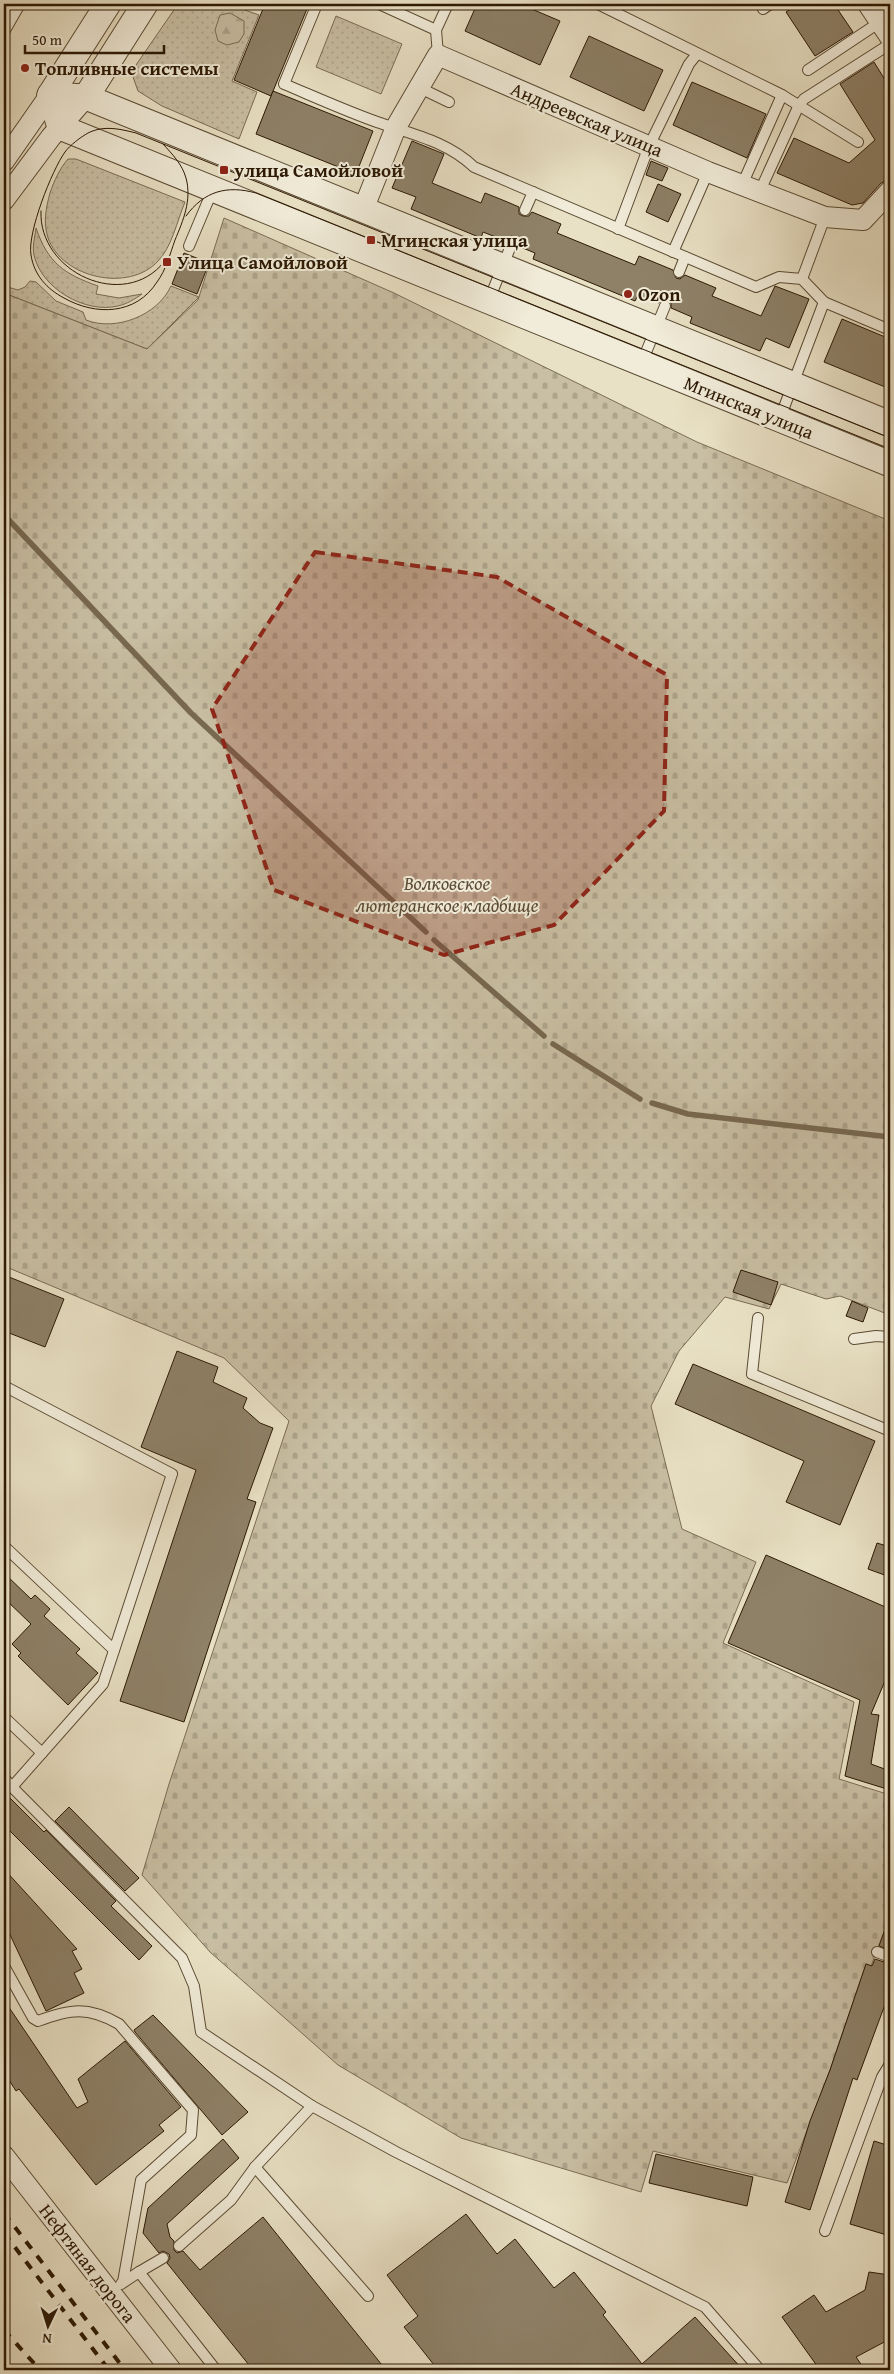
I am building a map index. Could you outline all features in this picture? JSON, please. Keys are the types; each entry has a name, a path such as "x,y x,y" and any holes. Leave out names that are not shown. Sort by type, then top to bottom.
{"street":[{"path":"4,161 50,95 108,4"},
{"path":"5,194 86,97 145,4"},
{"path":"868,4 885,29"},
{"path":"363,210 396,127 438,55"},
{"name":"Андреевская улица","path":"438,55 708,172 825,217 864,220 890,191"},
{"path":"50,95 60,127"},
{"name":"Мгинская улица","path":"50,95 86,97 890,424"},
{"name":"Мгинская улица","path":"60,127 890,464"},
{"name":"Нефтяная дорога","path":"4,2156 117,2288 171,2370"}],"lane":[{"path":"4,32 20,4"},
{"path":"317,4 284,84 458,152 474,166 756,287 779,277 802,279 824,302 890,330"},
{"path":"379,4 436,30"},
{"path":"438,55 436,30 448,4"},
{"path":"598,4 782,95 858,142"},
{"path":"808,70 885,29"},
{"path":"751,188 804,99 890,44"},
{"path":"618,229 650,146 689,64 697,54"},
{"path":"420,88 448,102"},
{"path":"751,188 782,95"},
{"path":"673,252 708,172"},
{"path":"189,246 213,189"},
{"path":"525,210 532,192"},
{"path":"802,279 825,217"},
{"path":"488,301 512,243"},
{"path":"679,272 685,257"},
{"path":"779,419 824,302"},
{"path":"642,363 665,306"},
{"path":"758,1318 752,1374 890,1431"},
{"path":"854,1339 876,1336 890,1337"},
{"path":"4,1386 172,1474 103,1684 12,1786"},
{"path":"4,1546 114,1650"},
{"path":"4,1717 42,1753"},
{"path":"4,1778 182,1958 194,1986 201,2032 312,2106 396,2152 705,2307 760,2370"},
{"path":"877,1952 890,1957"},
{"path":"4,1966 33,2018 38,2021 65,2011 88,2011 104,2015 119,2024 193,2110 191,2135 141,2180 117,2288"},
{"path":"825,2231 882,2077 890,2064"},
{"path":"179,2246 231,2200 255,2167 312,2106"},
{"path":"255,2167 368,2296"},
{"path":"117,2288 163,2258"},
{"path":"140,2272 216,2370"}],"highlighted area":[{"path":"315,552 497,577 667,675 664,811 554,925 444,955 274,890 212,709"}],"green space":[{"path":"178,4 244,4 242,9 259,15 232,81 257,92 239,139 162,106 138,91 133,77 136,65"},
{"path":"230,13 244,21 244,34 239,42 227,45 218,41 215,30 220,15"},
{"path":"336,16 402,44 381,94 316,67"},
{"path":"68,159 76,159 185,202 167,249 158,261 146,271 131,277 97,276 81,271 67,263 56,252 46,232 46,210 53,184"},
{"name":"Волковское лютеранское кладбище","path":"224,218 394,293 697,442 890,521 890,1315 840,1296 826,1299 781,1284 769,1309 725,1297 679,1351 651,1406 682,1529 756,1562 723,1643 854,1702 839,1779 890,1795 890,1916 871,1966 866,1964 830,2070 787,2183 653,2151 641,2192 461,2138 338,2065 210,1952 142,1875 169,1784 289,1421 224,1358 4,1266 4,293 147,349 198,300"},
{"path":"36,228 52,259 67,272 98,286 96,294 119,298 142,294 125,304 105,307 92,306 66,296 45,278 38,267 33,252"},
{"path":"30,281 36,282 56,301 83,312 86,320 98,323 123,322 146,313 165,296 171,286 199,297 147,349 4,293 4,286 18,290 25,287"}],"building":[{"path":"265,4 309,4 271,96 234,80"},
{"path":"477,4 520,4 560,21 540,65 465,31"},
{"path":"798,4 834,4 853,32 815,56 786,12"},
{"path":"589,36 663,70 644,111 570,77"},
{"path":"874,62 890,88 890,179 881,183 863,203 852,205 777,173 794,138 849,163 875,140 840,84"},
{"path":"692,82 766,114 747,158 673,125"},
{"path":"273,91 373,131 356,174 256,134"},
{"path":"412,141 444,154 432,183 481,203 485,193 505,201 519,207 519,214 523,216 529,216 532,212 561,224 557,233 635,265 639,256 673,270 676,278 680,279 685,275 716,288 712,296 761,316 775,286 809,299 789,348 766,338 760,351 690,323 692,317 671,308 671,302 667,300 661,300 659,303 638,295 635,301 533,259 535,253 518,246 519,242 515,237 511,236 506,241 483,232 481,238 411,209 416,197 392,188"},
{"path":"651,161 668,168 662,181 646,175"},
{"path":"658,184 681,194 668,222 646,212"},
{"path":"184,253 209,263 197,294 172,284"},
{"path":"842,319 890,339 890,389 824,362"},
{"path":"741,1270 778,1282 771,1305 733,1292"},
{"path":"4,1275 64,1299 45,1347 4,1331"},
{"path":"852,1301 868,1308 863,1322 846,1316"},
{"path":"177,1351 218,1367 213,1382 247,1398 243,1408 260,1423 273,1428 247,1499 256,1502 184,1722 120,1701 196,1470 141,1447"},
{"path":"693,1364 875,1441 840,1525 786,1502 804,1461 675,1404"},
{"path":"877,1543 890,1547 890,1577 868,1569"},
{"path":"766,1555 890,1609 890,1669 871,1714 879,1715 871,1764 890,1771 890,1790 845,1776 860,1700 728,1643"},
{"path":"4,1573 31,1599 35,1595 50,1609 44,1616 80,1649 76,1653 98,1673 68,1705 18,1656 21,1653 12,1644 31,1624 4,1598"},
{"path":"4,1792 44,1832 46,1830 116,1901 111,1906 152,1946 139,1960 4,1825"},
{"path":"69,1807 139,1878 125,1891 55,1821"},
{"path":"4,1869 77,1949 72,1951 82,1969 74,1973 84,1993 46,2011 4,1922"},
{"path":"888,1921 890,1921 890,1950 879,1946"},
{"path":"875,1959 890,1964 890,1991 857,2080 853,2078 810,2210 785,2202 810,2121 830,2070 866,1964 872,1966"},
{"path":"4,2000 77,2108 88,2102 78,2079 125,2041 181,2107 159,2125 164,2131 96,2185 19,2089 16,2091 4,2072"},
{"path":"153,2015 248,2112 222,2135 135,2032 134,2030"},
{"path":"223,2139 239,2158 167,2224 170,2237 174,2241 174,2250 177,2253 183,2251 200,2270 263,2217 386,2370 253,2370 167,2263 170,2258 169,2254 163,2251 159,2253 143,2233 148,2208"},
{"path":"874,2141 890,2146 890,2236 850,2224"},
{"path":"656,2154 753,2177 747,2206 649,2183"},
{"path":"466,2214 497,2254 515,2239 554,2288 574,2272 606,2312 603,2315 642,2364 695,2317 743,2370 438,2370 404,2327 418,2316 387,2275"},
{"path":"869,2272 890,2275 890,2339 856,2357 865,2370 820,2370 782,2317 814,2295 826,2312 865,2290"}],"waterway":[{"path":"6,517 191,713 426,932"},
{"path":"434,940 544,1036"},
{"path":"553,1044 640,1099"},
{"path":"652,1103 688,1114 890,1137"}],"tram line":[{"path":"163,144 182,168 188,186 188,194 186,210 181,225 165,267 157,282 138,301 127,306 102,310 76,304 52,290 42,281 35,269 31,255 31,245 37,217 54,173 67,149 85,135 100,129 124,130 136,133 890,438"},
{"path":"186,216 200,201 217,192 235,190 256,193 890,449"},
{"path":"41,211 44,233 53,252 68,267 86,278 107,284 127,284 147,277 164,262"}],"railway":[{"path":"4,2213 125,2370"},
{"path":"4,2233 109,2370"},
{"path":"4,2330 40,2370"}],"place":[{"name":"Топливные системы","path":"25,68"},
{"name":"улица Самойловой","path":"224,170"},
{"name":"Мгинская улица","path":"371,240"},
{"name":"Улица Самойловой","path":"167,262"},
{"name":"Ozon","path":"628,294"}]}
